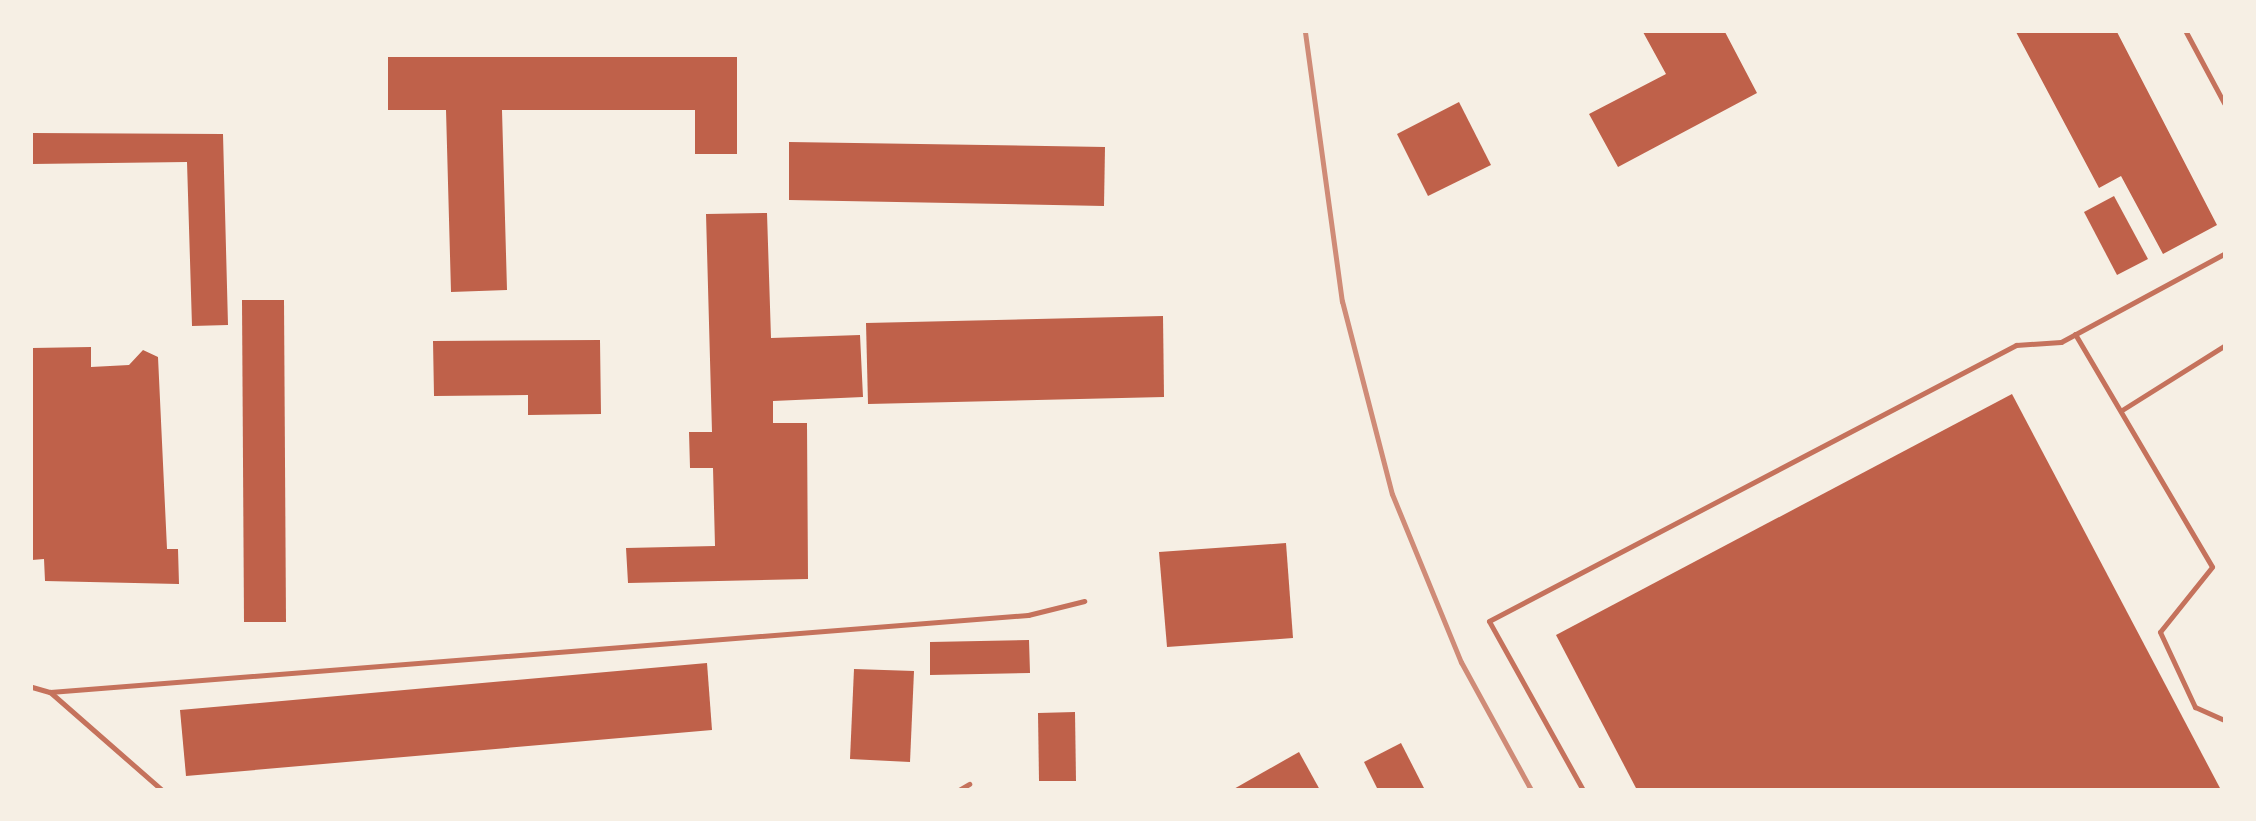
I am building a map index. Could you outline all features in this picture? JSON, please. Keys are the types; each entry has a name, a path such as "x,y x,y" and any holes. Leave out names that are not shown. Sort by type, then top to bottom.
{"lane":[{"path":"2186,32 2224,103"},
{"path":"1583,789 1489,621 2016,345 2061,342 2224,254"},
{"path":"2075,334 2212,567 2160,632 2195,707 2224,720"},
{"path":"2122,410 2224,346"},
{"path":"32,687 50,692 1028,615 1084,601"},
{"path":"50,692 162,789"},
{"path":"959,789 969,785"}],"building":[{"path":"1643,32 1725,32 1757,93 1618,167 1589,114 1666,74"},
{"path":"2016,32 2117,32 2217,225 2163,254 2121,176 2099,188"},
{"path":"388,57 737,57 737,154 695,154 695,110 502,110 507,290 451,292 446,110 388,110"},
{"path":"1459,102 1491,165 1428,196 1397,134"},
{"path":"32,133 223,134 228,325 192,326 187,162 32,164"},
{"path":"789,142 1105,147 1104,206 789,200"},
{"path":"2114,196 2148,259 2117,275 2084,212"},
{"path":"767,213 771,338 860,335 863,397 773,401 773,423 807,423 808,579 628,583 626,548 715,546 713,468 690,468 689,432 712,432 706,214"},
{"path":"242,300 284,300 286,622 244,622"},
{"path":"1163,316 1164,397 868,404 866,323"},
{"path":"600,340 601,414 528,415 528,395 434,396 433,341"},
{"path":"91,347 91,367 129,365 143,350 158,357 167,549 178,549 179,584 45,581 44,559 32,560 32,348"},
{"path":"2012,394 2221,790 1637,790 1556,635"},
{"path":"1286,543 1293,638 1167,647 1159,552"},
{"path":"1029,640 1030,673 930,675 930,642"},
{"path":"707,663 712,730 186,776 180,710"},
{"path":"854,669 914,671 910,762 850,759"},
{"path":"1075,712 1076,781 1039,781 1038,713"},
{"path":"1401,743 1425,790 1378,790 1364,762"},
{"path":"1299,752 1320,790 1232,790"}],"railway":[{"path":"1305,32 1342,301 1392,494 1461,662 1531,790"}]}
